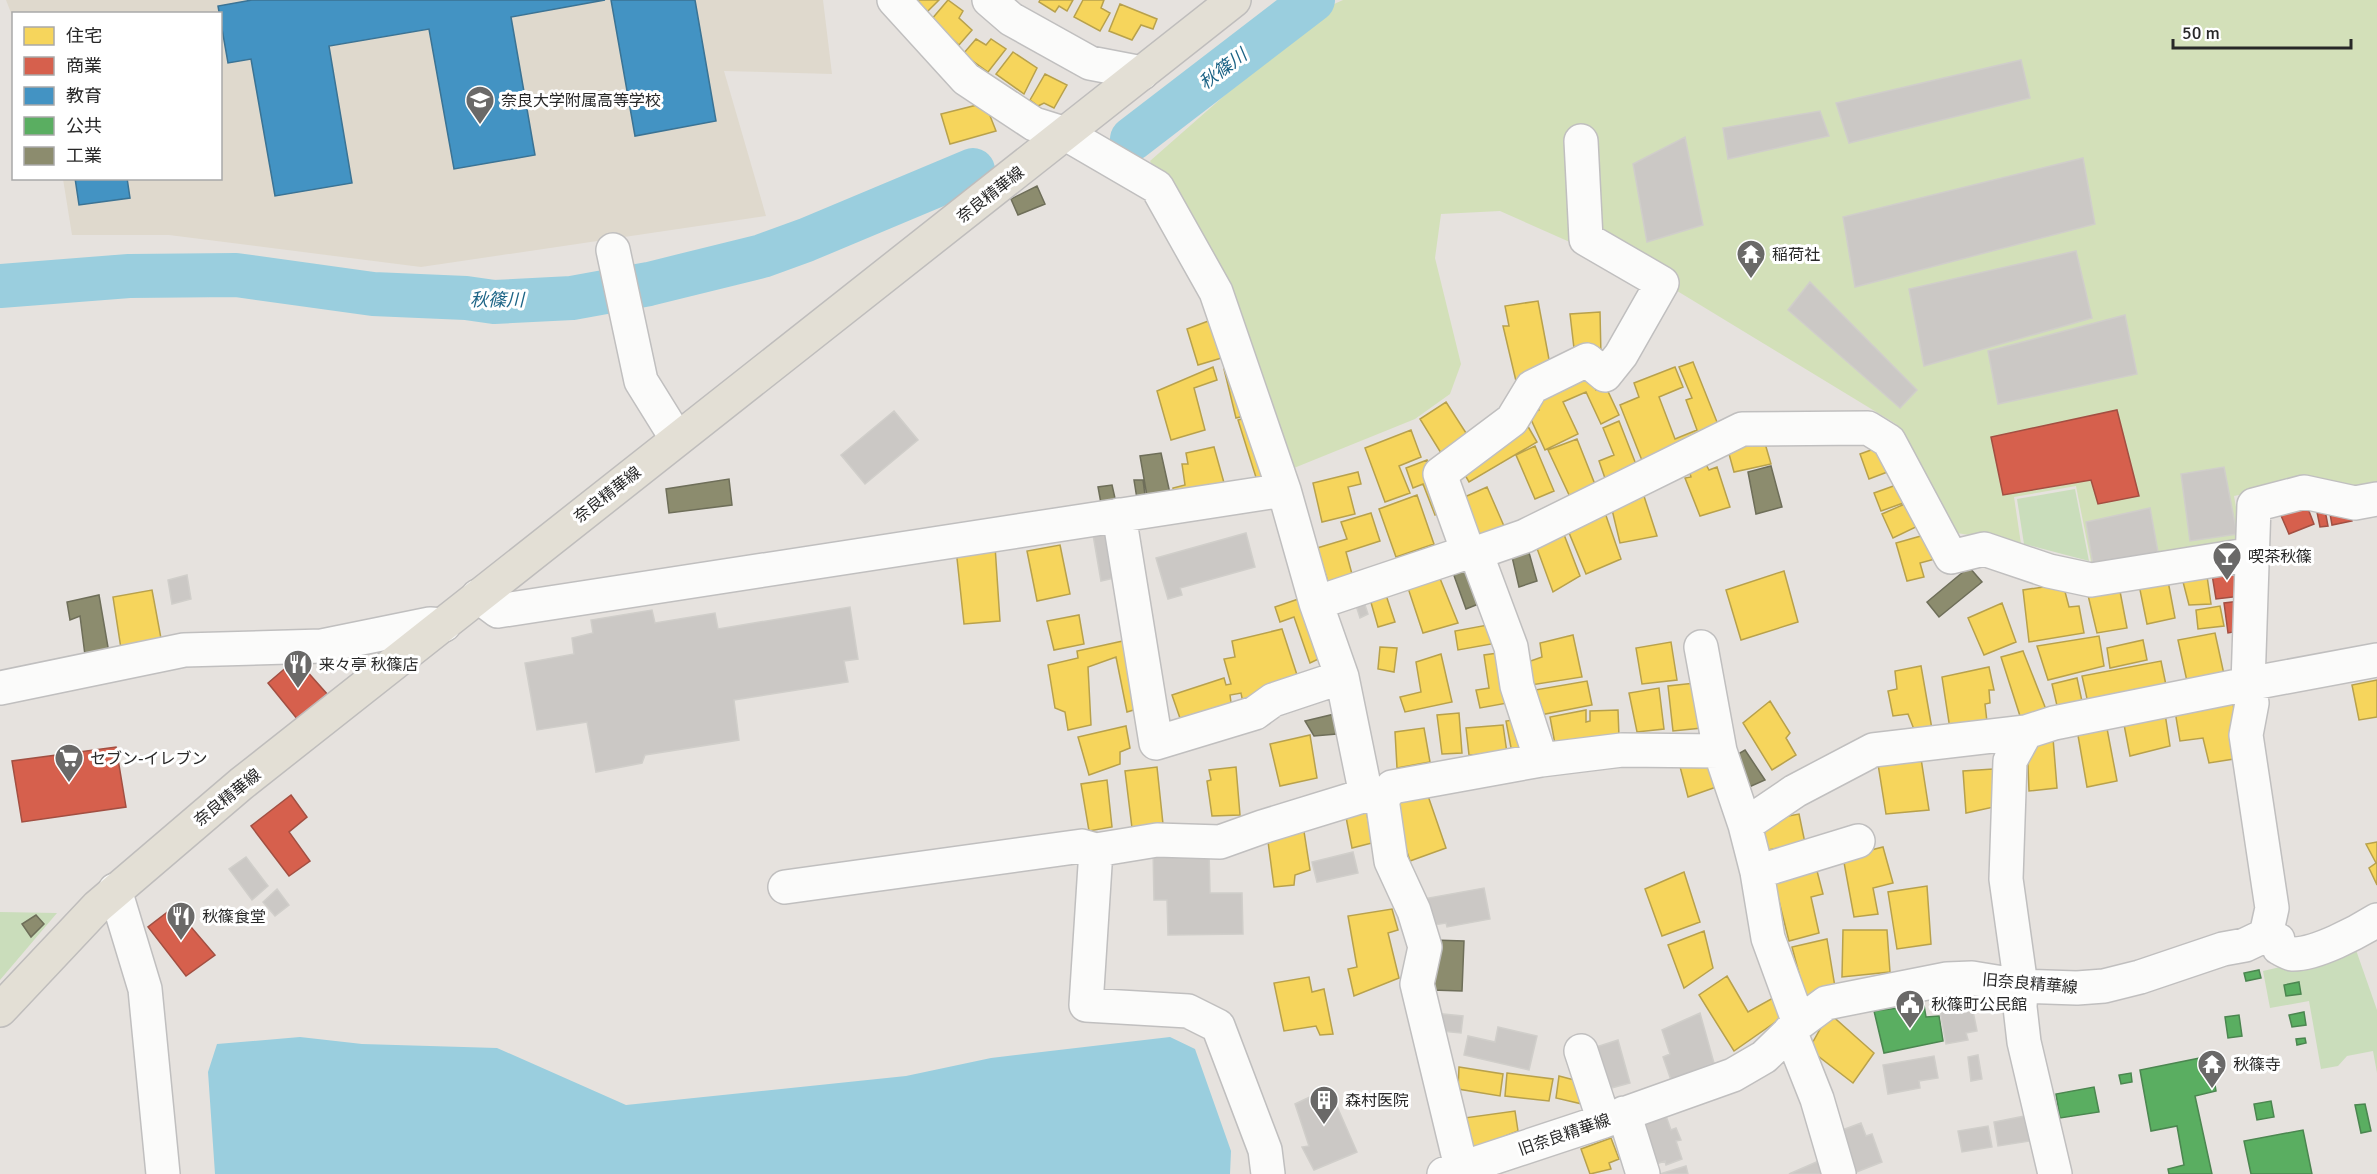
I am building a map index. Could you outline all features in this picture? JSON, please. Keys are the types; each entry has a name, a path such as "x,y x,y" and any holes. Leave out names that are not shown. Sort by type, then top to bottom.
{"main road":[{"name":"奈良精華線","path":"0,1010 116,890 241,784 1234,0"}],"street":[{"path":"894,0 966,79 1034,124 1066,134 1157,186 1216,292 1284,490 1341,677 1391,861 1414,911 1425,947 1417,984 1453,1171"},
{"path":"989,0 1011,19 1090,63 1142,73"},
{"path":"1541,760 1517,686 1511,647 1440,474 1512,420 1532,387 1587,360 1605,375 1621,355 1662,283 1586,239 1581,141"},
{"path":"615,257 641,381 677,439"},
{"path":"1317,603 1525,536 1742,429 1868,428 1889,441 1951,557 1984,549 2049,571 2091,580 2253,554"},
{"path":"478,596 498,611 1284,490"},
{"path":"2377,499 2355,502 2304,492 2254,505 2248,684 2252,703 2246,735 2272,908 2266,935 2278,940 2279,948 2291,954 2355,935 2377,920"},
{"path":"1119,515 1156,743 1255,713 1273,700 1341,677"},
{"path":"0,688 184,651 322,646 430,624 444,625"},
{"path":"1701,647 1720,751 1745,825 1757,872 1768,938 1839,1174"},
{"path":"1745,825 1795,791 1873,750 2026,732 2054,723 2377,660"},
{"path":"2026,732 2010,761 2006,879 2021,986 2020,1007 2024,1042 2055,1174"},
{"path":"785,887 1082,846 1096,850 1157,840 1220,842 1262,827 1374,797 1392,787 1541,760 1622,750 1720,751"},
{"path":"1757,872 1858,842"},
{"path":"1096,850 1086,1005 1188,1011 1218,1026 1265,1150 1268,1174"},
{"path":"116,890 145,989 163,1174"},
{"name":"旧奈良精華線","path":"1453,1171 1733,1075 1764,1057 1795,1027 1826,1003 1947,979 1972,978 2021,986 2077,988 2104,986 2140,977 2223,949 2245,945 2266,935"},
{"path":"1581,1051 1643,1174"}],"shaded area":[{"name":"奈良大学附属高等学校","path":"6,0 823,0 832,74 724,71 766,216 421,267 169,235 72,235 63,180 222,180 222,12 12,12 12,15"}],"green space":[{"path":"1343,0 2377,0 2377,492 2297,483 2234,496 2242,540 2092,567 2076,486 2014,497 2021,544 1957,533 1896,424 1669,286 1500,211 1441,214 1435,258 1461,364 1450,394 1415,419 1289,470 1220,282 1150,161 1323,9"},
{"path":"2075,489 2089,561 2024,544 2017,499"},
{"path":"0,912 57,913 0,980"},
{"path":"2356,950 2377,1010 2377,1073 2373,1051 2347,1056 2338,1066 2321,1069 2309,1001 2270,1008 2263,971"}],"water":[{"path":"300,1037 362,1044 497,1048 626,1105 906,1076 991,1058 1170,1037 1195,1049 1231,1151 1230,1174 215,1174 208,1072 217,1044"}],"building: 住宅":[{"path":"917,0 939,0 927,12"},
{"path":"948,0 963,11 959,18 972,30 959,45 931,20"},
{"path":"1040,0 1073,0 1067,11 1059,6 1055,12 1039,2"},
{"path":"1083,0 1104,0 1101,8 1110,13 1100,31 1074,17"},
{"path":"1120,4 1157,19 1153,29 1141,25 1132,40 1109,31"},
{"path":"976,39 986,45 991,39 1006,49 988,72 963,54"},
{"path":"1013,52 1037,68 1024,94 996,74"},
{"path":"1045,74 1067,85 1054,108 1044,103 1038,106 1030,100"},
{"path":"985,103 996,131 950,144 941,114"},
{"path":"1538,301 1551,370 1516,381 1503,326 1509,326 1505,306"},
{"path":"1600,312 1601,357 1575,357 1570,314"},
{"path":"1211,320 1225,357 1198,365 1187,329"},
{"path":"1693,362 1721,432 1645,468 1620,405 1639,397 1634,383 1675,367 1683,387 1659,397 1675,439 1697,430 1686,400 1692,398 1679,367"},
{"path":"1240,364 1256,413 1236,418 1224,369"},
{"path":"1213,367 1217,380 1194,388 1205,430 1171,440 1157,391"},
{"path":"1587,369 1596,390 1605,385 1619,415 1601,424 1586,392 1563,402 1578,434 1545,450 1529,415 1539,410 1532,395"},
{"path":"1446,402 1468,436 1441,453 1420,419"},
{"path":"1257,415 1278,483 1259,487 1238,420"},
{"path":"1619,421 1639,472 1607,484 1599,461 1614,455 1603,428"},
{"path":"1526,423 1537,442 1469,482 1458,463"},
{"path":"1411,430 1421,457 1399,466 1410,493 1385,502 1365,448"},
{"path":"1762,433 1771,464 1734,472 1726,443"},
{"path":"1577,439 1596,487 1571,499 1548,450"},
{"path":"1535,446 1554,491 1535,499 1516,455"},
{"path":"1882,446 1890,471 1869,479 1860,454"},
{"path":"1214,447 1226,490 1174,498 1173,488 1185,485 1182,464 1188,464 1186,453"},
{"path":"1702,457 1709,470 1717,467 1730,507 1700,516 1685,478 1691,477 1687,463"},
{"path":"1427,460 1446,510 1435,515 1423,484 1413,488 1406,468"},
{"path":"1358,472 1361,484 1348,487 1355,514 1322,522 1313,483"},
{"path":"1899,484 1906,502 1881,511 1874,493"},
{"path":"1487,487 1504,526 1475,539 1458,500"},
{"path":"1641,487 1657,536 1620,543 1609,497"},
{"path":"1417,495 1434,544 1396,557 1379,509"},
{"path":"1907,503 1918,526 1893,538 1882,514"},
{"path":"1602,504 1621,559 1586,574 1565,523"},
{"path":"1371,513 1380,541 1346,552 1352,574 1328,582 1317,548 1347,539 1341,522"},
{"path":"1563,532 1580,576 1553,592 1535,543"},
{"path":"1928,534 1935,559 1920,563 1924,577 1907,581 1896,543"},
{"path":"1060,545 1070,594 1037,601 1027,551"},
{"path":"995,546 1000,621 964,624 956,549"},
{"path":"2206,569 2211,604 2189,605 2181,574"},
{"path":"1784,571 1798,622 1741,640 1726,590"},
{"path":"1439,576 1458,623 1423,633 1408,588"},
{"path":"2168,581 2175,618 2147,624 2139,585"},
{"path":"2063,584 2069,607 2079,606 2084,633 2029,642 2023,590"},
{"path":"1383,586 1395,622 1378,627 1368,592"},
{"path":"2119,586 2127,628 2097,633 2087,591"},
{"path":"152,590 163,649 122,655 113,597"},
{"path":"1310,595 1329,654 1310,663 1294,617 1280,622 1275,607"},
{"path":"2002,603 2016,642 1984,655 1968,618"},
{"path":"2220,606 2224,626 2198,629 2196,610"},
{"path":"1079,615 1084,644 1054,650 1047,621"},
{"path":"1493,624 1497,643 1458,650 1455,631"},
{"path":"1282,629 1298,678 1244,708 1241,693 1230,695 1232,710 1182,724 1172,695 1224,678 1226,685 1231,684 1224,659 1235,657 1232,641"},
{"path":"2215,633 2225,679 2188,686 2178,640"},
{"path":"1573,635 1582,677 1531,685 1525,663 1542,657 1540,643"},
{"path":"2099,636 2104,666 2048,680 2037,646"},
{"path":"1132,639 1147,706 1127,712 1116,657 1088,667 1091,725 1068,730 1065,712 1055,708 1048,665 1078,658 1077,651"},
{"path":"2143,640 2147,660 2110,668 2107,648"},
{"path":"1671,642 1677,680 1642,684 1636,648"},
{"path":"1380,647 1397,648 1394,672 1378,669"},
{"path":"2023,651 2047,712 2021,719 2001,657"},
{"path":"1505,652 1513,702 1480,708 1476,690 1489,688 1484,655"},
{"path":"1441,654 1452,702 1405,712 1400,697 1421,692 1416,662"},
{"path":"2161,661 2167,690 2088,703 2082,676"},
{"path":"1921,666 1932,729 1915,732 1908,714 1893,716 1888,691 1897,689 1895,671"},
{"path":"1989,667 1994,690 1989,690 1990,703 1985,704 1987,722 1950,729 1942,677"},
{"path":"2077,678 2083,706 2058,710 2052,684"},
{"path":"2377,680 2377,717 2359,720 2352,685"},
{"path":"1587,681 1592,705 1540,715 1535,690"},
{"path":"1695,683 1702,728 1673,731 1668,686"},
{"path":"1659,688 1664,729 1637,732 1629,693"},
{"path":"2232,694 2240,758 2209,763 2203,738 2180,741 2174,705"},
{"path":"1770,701 1790,733 1786,738 1796,755 1772,770 1743,723"},
{"path":"2164,707 2170,746 2130,756 2122,714"},
{"path":"1586,710 1586,722 1590,721 1590,711 1618,710 1619,737 1555,744 1550,717"},
{"path":"1459,713 1462,753 1442,754 1437,715"},
{"path":"1525,718 1531,751 1512,753 1506,721"},
{"path":"2105,718 2117,781 2087,787 2076,724"},
{"path":"1503,725 1507,753 1469,755 1466,728"},
{"path":"1126,726 1130,748 1120,752 1120,764 1089,775 1078,737"},
{"path":"1424,728 1430,762 1397,768 1395,732"},
{"path":"1310,735 1317,778 1280,786 1270,744"},
{"path":"2053,738 2057,788 2029,791 2027,741"},
{"path":"1920,752 1929,810 1886,814 1877,758"},
{"path":"1678,759 1717,763 1722,785 1688,797"},
{"path":"1157,767 1163,824 1132,828 1125,771"},
{"path":"1236,767 1240,815 1212,816 1207,781 1211,780 1209,770"},
{"path":"1993,769 1994,807 1966,813 1963,771"},
{"path":"1107,780 1112,827 1089,831 1081,784"},
{"path":"1426,790 1446,848 1410,861 1390,800"},
{"path":"1366,808 1372,843 1352,848 1345,812"},
{"path":"1799,814 1805,843 1768,850 1762,821"},
{"path":"1303,825 1310,870 1295,875 1294,885 1274,887 1267,834"},
{"path":"2377,842 2377,885 2369,868 2376,863 2366,844"},
{"path":"1883,847 1893,883 1873,888 1878,914 1854,917 1843,857"},
{"path":"1816,867 1823,894 1811,897 1819,933 1789,941 1772,873"},
{"path":"1684,872 1700,922 1662,936 1645,889"},
{"path":"1927,886 1931,944 1897,949 1888,892"},
{"path":"1392,909 1398,930 1388,933 1399,978 1354,996 1348,969 1357,967 1348,916"},
{"path":"1843,930 1887,930 1890,972 1842,977"},
{"path":"1704,931 1713,968 1684,988 1668,945"},
{"path":"1827,939 1835,987 1805,996 1792,947"},
{"path":"1727,976 1748,1012 1773,998 1784,1016 1734,1051 1699,995"},
{"path":"1309,977 1312,992 1324,989 1333,1034 1320,1035 1316,1026 1284,1031 1274,983"},
{"path":"1829,1013 1874,1053 1853,1083 1809,1049"},
{"path":"1459,1067 1503,1074 1500,1096 1458,1089"},
{"path":"1507,1073 1553,1079 1549,1101 1505,1096"},
{"path":"1559,1076 1586,1083 1582,1104 1556,1098"},
{"path":"1515,1111 1518,1131 1473,1149 1464,1118"},
{"path":"1611,1138 1619,1159 1609,1163 1611,1169 1590,1174 1581,1149"}],"building: 商業":[{"path":"2117,410 2139,496 2098,504 2091,480 2003,495 1991,437"},
{"path":"2305,501 2314,524 2289,534 2279,511"},
{"path":"2349,505 2352,521 2332,525 2329,508"},
{"path":"2325,510 2328,526 2320,527 2317,512"},
{"name":"喫茶秋篠","path":"2243,563 2241,596 2216,599 2211,568"},
{"path":"2240,601 2245,630 2228,633 2224,603"},
{"name":"来々亭 秋篠店","path":"296,659 328,695 298,720 268,683"},
{"name":"セブン-イレブン","path":"116,747 126,807 22,822 12,761"},
{"path":"291,795 307,817 289,832 310,861 289,876 251,826"},
{"name":"秋篠食堂","path":"174,907 215,955 186,976 148,927"}],"building: 教育":[{"path":"252,0 605,0 511,17 535,155 454,169 429,29 329,46 352,183 275,196 251,59 228,63 222,29 222,12 219,12 218,6"},
{"path":"611,0 695,0 716,121 635,136"},
{"path":"75,180 127,180 130,198 79,205"}],"building: 公共":[{"path":"2259,970 2261,978 2246,981 2244,973"},
{"path":"2299,982 2301,994 2286,996 2284,985"},
{"name":"秋篠町公民館","path":"1924,1005 1926,1017 1939,1016 1943,1041 1884,1053 1874,1011"},
{"path":"2304,1012 2306,1025 2292,1027 2289,1015"},
{"path":"2239,1015 2242,1036 2228,1038 2225,1017"},
{"path":"2305,1038 2306,1043 2297,1045 2296,1039"},
{"path":"2210,1056 2216,1091 2195,1096 2212,1174 2169,1174 2168,1169 2184,1165 2177,1126 2151,1131 2140,1070"},
{"path":"2131,1073 2132,1082 2121,1084 2119,1075"},
{"path":"2094,1087 2099,1112 2060,1118 2056,1094"},
{"path":"2271,1101 2274,1117 2257,1120 2254,1104"},
{"path":"2365,1104 2371,1131 2361,1133 2355,1105"},
{"path":"2303,1130 2312,1174 2251,1174 2244,1141"}],"building: 工業":[{"path":"1037,186 1045,204 1018,215 1011,199"},
{"path":"1161,453 1171,498 1148,502 1140,456"},
{"path":"1771,466 1782,507 1756,514 1748,472"},
{"path":"729,479 732,505 669,513 666,489"},
{"path":"1134,480 1143,480 1146,503 1138,505"},
{"path":"1112,485 1117,507 1102,509 1098,487"},
{"path":"1526,542 1537,581 1519,587 1510,548"},
{"path":"1472,562 1486,601 1466,609 1452,570"},
{"path":"1969,567 1982,582 1939,617 1927,602"},
{"path":"99,595 110,659 86,663 80,616 70,620 67,602"},
{"path":"1343,712 1348,733 1314,736 1305,721"},
{"path":"1745,750 1765,780 1749,787 1733,757"},
{"path":"36,915 44,924 31,937 22,924"},
{"path":"1433,940 1464,941 1462,991 1432,990"}],"building: その他":[{"path":"2021,60 2030,98 1849,143 1836,103"},
{"path":"1820,111 1829,136 1728,159 1723,128"},
{"path":"1685,137 1703,225 1647,242 1633,164"},
{"path":"2083,158 2095,224 1855,287 1843,217"},
{"path":"2076,251 2092,318 1924,366 1909,289"},
{"path":"1810,282 1917,390 1900,408 1788,310"},
{"path":"2125,315 2137,374 1998,404 1988,351"},
{"path":"894,411 918,440 865,484 841,455"},
{"path":"2224,467 2237,534 2190,541 2181,474"},
{"path":"2150,508 2158,552 2093,564 2086,522"},
{"path":"1114,525 1123,576 1101,581 1092,529"},
{"path":"1246,533 1255,567 1180,588 1182,595 1168,599 1156,558"},
{"path":"187,575 191,599 172,604 168,580"},
{"path":"1361,593 1368,614 1360,618 1353,596"},
{"path":"850,607 858,659 844,661 848,682 734,700 739,740 645,755 642,763 596,772 587,722 537,730 525,663 574,654 572,638 593,633 591,620 652,610 655,623 715,613 718,629"},
{"path":"1153,849 1209,849 1210,893 1242,893 1243,934 1168,935 1167,900 1154,900"},
{"path":"1353,852 1358,873 1317,882 1312,862"},
{"path":"246,857 268,886 252,900 229,869"},
{"path":"1484,888 1490,919 1447,927 1446,923 1428,926 1423,899"},
{"path":"277,889 289,905 275,916 263,902"},
{"path":"1956,998 1957,1003 1971,1001 1977,1031 1966,1033 1968,1040 1946,1044 1938,1001"},
{"path":"1433,1013 1463,1016 1461,1033 1431,1030"},
{"path":"1700,1013 1714,1063 1671,1080 1663,1057 1670,1054 1662,1030"},
{"path":"1498,1027 1537,1036 1529,1070 1464,1055 1468,1036 1495,1042"},
{"path":"1618,1040 1630,1083 1604,1090 1590,1049"},
{"path":"1978,1055 1982,1079 1971,1081 1968,1057"},
{"path":"1934,1056 1938,1078 1919,1081 1920,1088 1888,1094 1883,1065"},
{"name":"森村医院","path":"1329,1088 1357,1152 1314,1170 1302,1147 1309,1146 1295,1104"},
{"path":"1666,1116 1671,1130 1676,1128 1681,1140 1676,1141 1682,1159 1666,1165 1665,1161 1656,1164 1642,1124"},
{"path":"2025,1116 2030,1141 1998,1146 1994,1122"},
{"path":"1861,1123 1866,1136 1872,1134 1882,1162 1854,1173 1837,1132"},
{"path":"1988,1126 1992,1147 1962,1152 1958,1131"},
{"path":"1821,1160 1827,1174 1789,1174"},
{"path":"1686,1166 1688,1174 1660,1174"}],"waterway":[{"name":"秋篠川","path":"1132,139 1313,0"},
{"name":"秋篠川","path":"0,286 129,276 236,275 373,294 466,298 494,302 572,298 649,284 762,256 973,170"}],"place":[{"name":"奈良大学附属高等学校","path":"480,126"},
{"name":"稲荷社","path":"1751,280"},
{"name":"喫茶秋篠","path":"2227,582"},
{"name":"来々亭 秋篠店","path":"298,690"},
{"name":"セブン-イレブン","path":"69,784"},
{"name":"秋篠食堂","path":"181,942"},
{"name":"秋篠町公民館","path":"1910,1030"},
{"name":"秋篠寺","path":"2212,1090"},
{"name":"森村医院","path":"1324,1126"}]}
